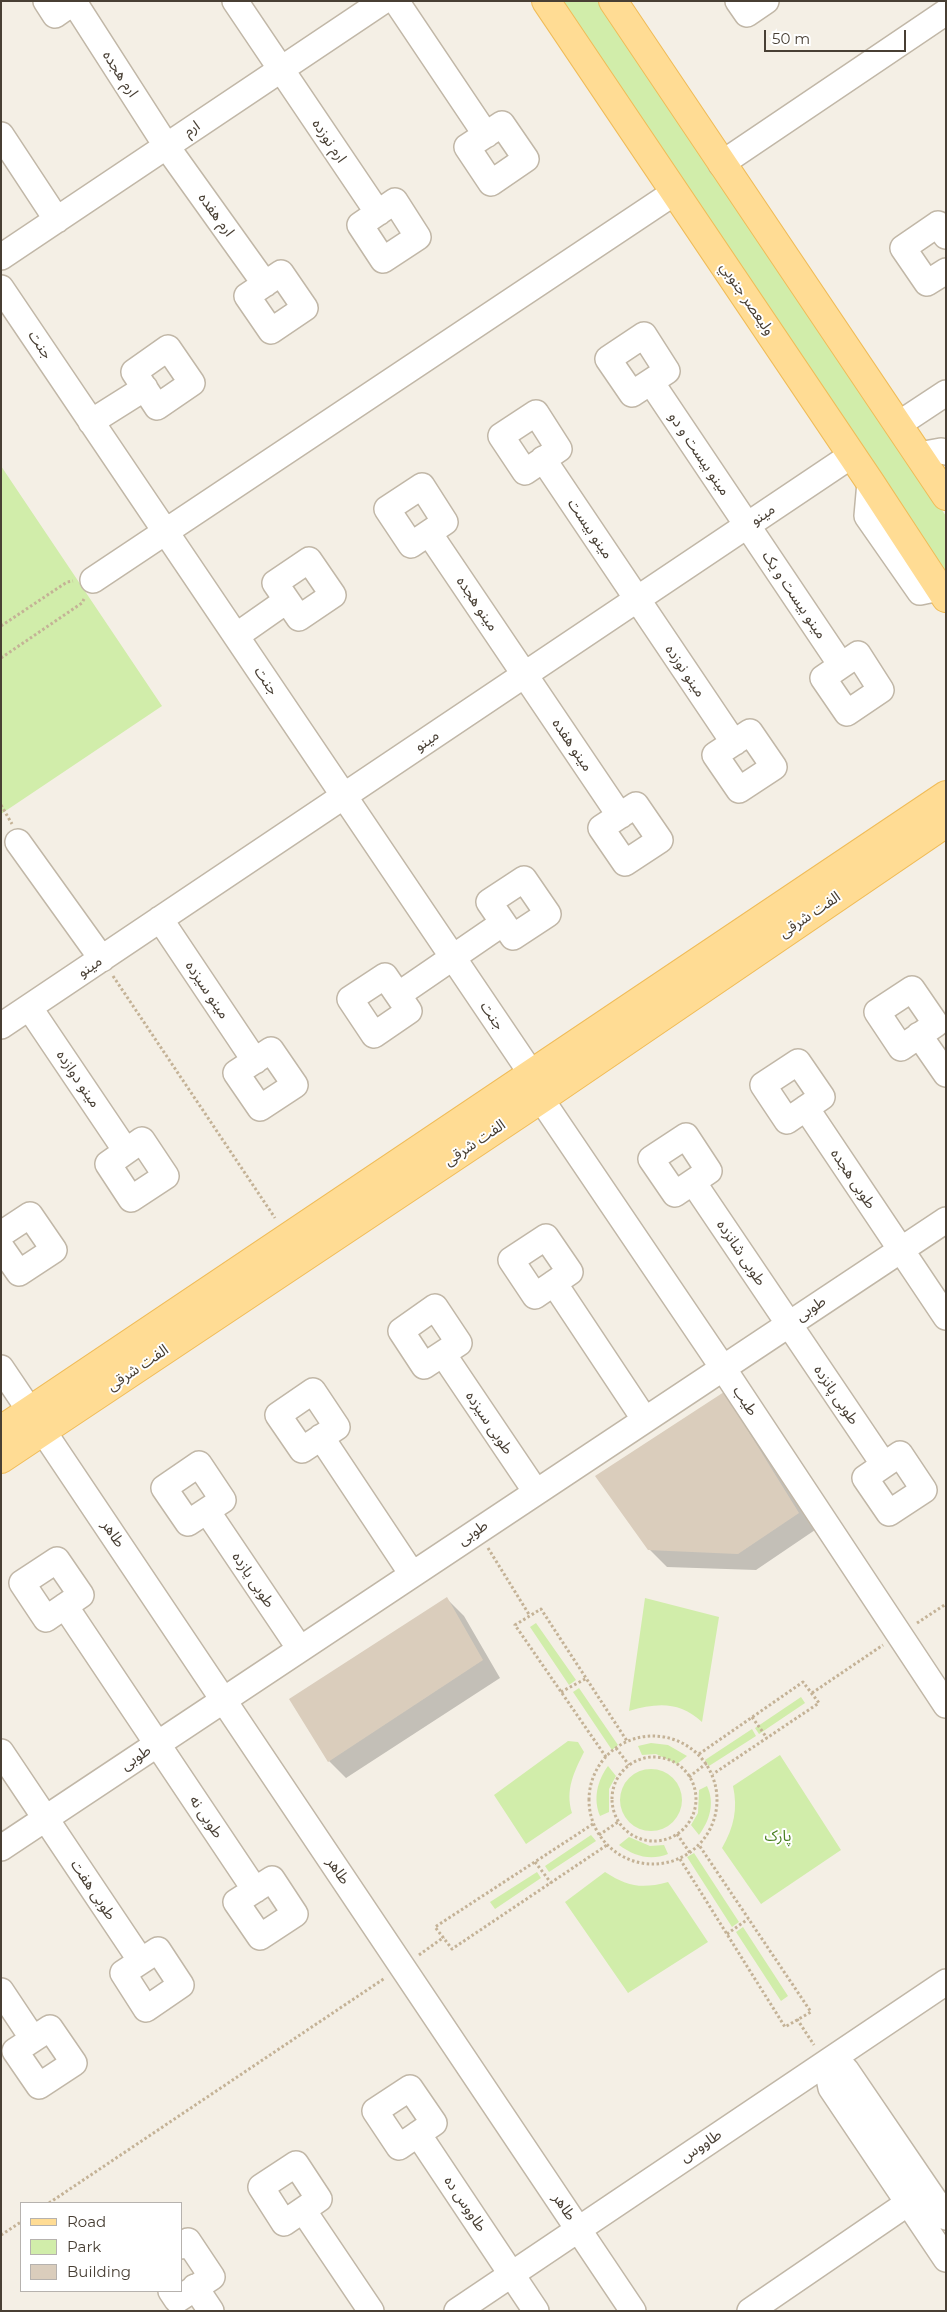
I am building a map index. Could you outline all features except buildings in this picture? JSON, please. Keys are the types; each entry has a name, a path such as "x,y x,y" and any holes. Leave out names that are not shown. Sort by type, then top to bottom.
{"main road":[{"name":"وليعصر جنوبي","path":"546,1 852,455 942,593"},
{"path":"613,1 946,496"},
{"name":"الفت شرقی","path":"1,1460 37,1421 288,1236 946,795"},
{"name":"الفت شرقی","path":"1,1430 37,1421 540,1099 946,823"}],"street":[{"path":"46,1 55,14 74,2"},
{"name":"ارم نوزده","path":"235,1 378,213"},
{"name":"ارم","path":"1,257 383,1"},
{"path":"396,1 486,135"},
{"path":"738,1 747,14 766,1"},
{"name":"ارم هجده","path":"74,2 167,147"},
{"path":"721,164 946,12"},
{"path":"1,135 57,220"},
{"name":"ارم هفده","path":"167,147 265,284"},
{"path":"93,580 675,192"},
{"path":"946,236 938,224 903,248 927,283 946,271"},
{"name":"جنت","path":"1,288 531,1073"},
{"name":"مینو بیست و دو","path":"651,382 748,526"},
{"path":"92,422 145,388"},
{"path":"899,424 946,393"},
{"path":"919,455 941,451 946,452"},
{"name":"مینو","path":"1,1026 852,455"},
{"name":"مینو بیست","path":"543,459 637,599"},
{"name":"مینو بیست و یک","path":"748,526 841,665"},
{"name":"مینو هجده","path":"429,532 525,675"},
{"name":"مینو نوزده","path":"637,599 734,743"},
{"path":"236,636 286,600"},
{"name":"مینو هفده","path":"525,675 620,816"},
{"path":"18,842 102,959"},
{"name":"مینو سیزده","path":"160,920 255,1061"},
{"path":"398,995 503,923"},
{"name":"مینو دوازده","path":"29,1008 126,1151"},
{"path":"919,1035 946,1074"},
{"name":"طیب","path":"540,1099 723,1368 946,1705"},
{"name":"طوبی هجده","path":"806,1108 946,1317"},
{"name":"طوبی شانزده","path":"693,1182 789,1324"},
{"name":"طوبی","path":"1,1848 946,1220"},
{"path":"554,1283 645,1420"},
{"name":"طوبی پانزده","path":"789,1324 884,1466"},
{"name":"طوبی سیزده","path":"443,1354 536,1492"},
{"name":"طاهر","path":"1,1368 633,2311"},
{"path":"321,1437 412,1574"},
{"name":"طوبی یازده","path":"207,1511 300,1649"},
{"name":"طوبی نه","path":"65,1606 255,1890"},
{"name":"طوبی هفت","path":"1,1752 141,1961"},
{"name":"طاووس","path":"457,2311 946,1982"},
{"path":"1,1991 34,2038"},
{"path":"826,2062 831,2088 927,2191 946,2217"},
{"name":"طاووس ده","path":"418,2134 536,2311"},
{"path":"927,2191 946,2259"},
{"path":"750,2311 927,2191"},
{"path":"303,2210 371,2311"},
{"path":"171,2292 177,2300 212,2277 188,2241 182,2245"},
{"path":"195,2288 211,2311"}],"path":[{"path":"1,626 67,582 93,580 82,603 1,658"},
{"path":"102,959 288,1236"},
{"path":"478,1531 530,1616"},
{"path":"812,1693 946,1604"},
{"path":"606,1757 515,1625 541,1609 627,1741"},
{"path":"561,1692 587,1678"},
{"path":"699,1754 803,1682 819,1703 712,1774"},
{"path":"752,1717 767,1738"},
{"path":"646,1736 665,1736 683,1743 699,1754 707,1763 712,1774 717,1793 716,1812 710,1830 699,1845 680,1859 661,1864 641,1863 623,1857 607,1845 599,1835 594,1824 589,1807 590,1789 596,1772 606,1757 627,1741 646,1736"},
{"path":"616,1748 629,1765"},
{"path":"647,1758 660,1758 674,1762 685,1770 689,1777 696,1795 695,1809 689,1822 677,1834 668,1839 654,1842 640,1839 628,1833 618,1822 613,1810 612,1796 615,1783 622,1771 629,1765 647,1758"},
{"path":"689,1777 707,1763"},
{"path":"599,1835 618,1822"},
{"path":"594,1824 435,1927 452,1950 607,1845"},
{"path":"677,1834 690,1853"},
{"path":"680,1859 785,2027 811,2012 699,1845"},
{"path":"535,1862 550,1883"},
{"path":"727,1934 748,1919"},
{"path":"50,2202 444,1938"},
{"path":"797,2019 826,2062"},
{"path":"1,2235 20,2223"}],"green space":[{"path":"560,1 602,1 946,516 946,580"},
{"path":"1,466 162,706 1,814"},
{"path":"645,1598 719,1617 702,1722 685,1710 676,1707 658,1705 629,1711"},
{"path":"536,1623 576,1680 569,1685 530,1627"},
{"path":"579,1688 618,1745 612,1750 573,1692"},
{"path":"801,1697 805,1703 759,1734 755,1728"},
{"path":"752,1729 756,1736 709,1766 705,1760"},
{"path":"568,1741 578,1742 584,1752 574,1774 570,1789 572,1813 526,1844 494,1795"},
{"path":"651,1743 668,1745 687,1756 677,1764 656,1754 642,1755 638,1746"},
{"name":"پارک","path":"780,1755 841,1850 761,1904 722,1848 734,1818 733,1786"},
{"path":"608,1766 616,1776 609,1789 609,1812 600,1816 597,1790"},
{"path":"645,1769 657,1769 673,1778 680,1788 682,1800 680,1812 673,1822 657,1831 645,1831 634,1826 625,1817 620,1806 620,1794 625,1783 634,1774"},
{"path":"707,1786 711,1805 706,1823 699,1835 691,1825 698,1813 699,1790"},
{"path":"591,1835 596,1841 549,1872 545,1866"},
{"path":"629,1837 650,1846 664,1845 668,1854 655,1857 636,1855 619,1845"},
{"path":"694,1853 739,1922 732,1927 687,1857"},
{"path":"537,1872 541,1878 495,1909 490,1902"},
{"path":"605,1872 628,1884 650,1886 668,1882 708,1942 628,1993 565,1902"},
{"path":"743,1927 788,1996 781,2001 736,1932"}]}
